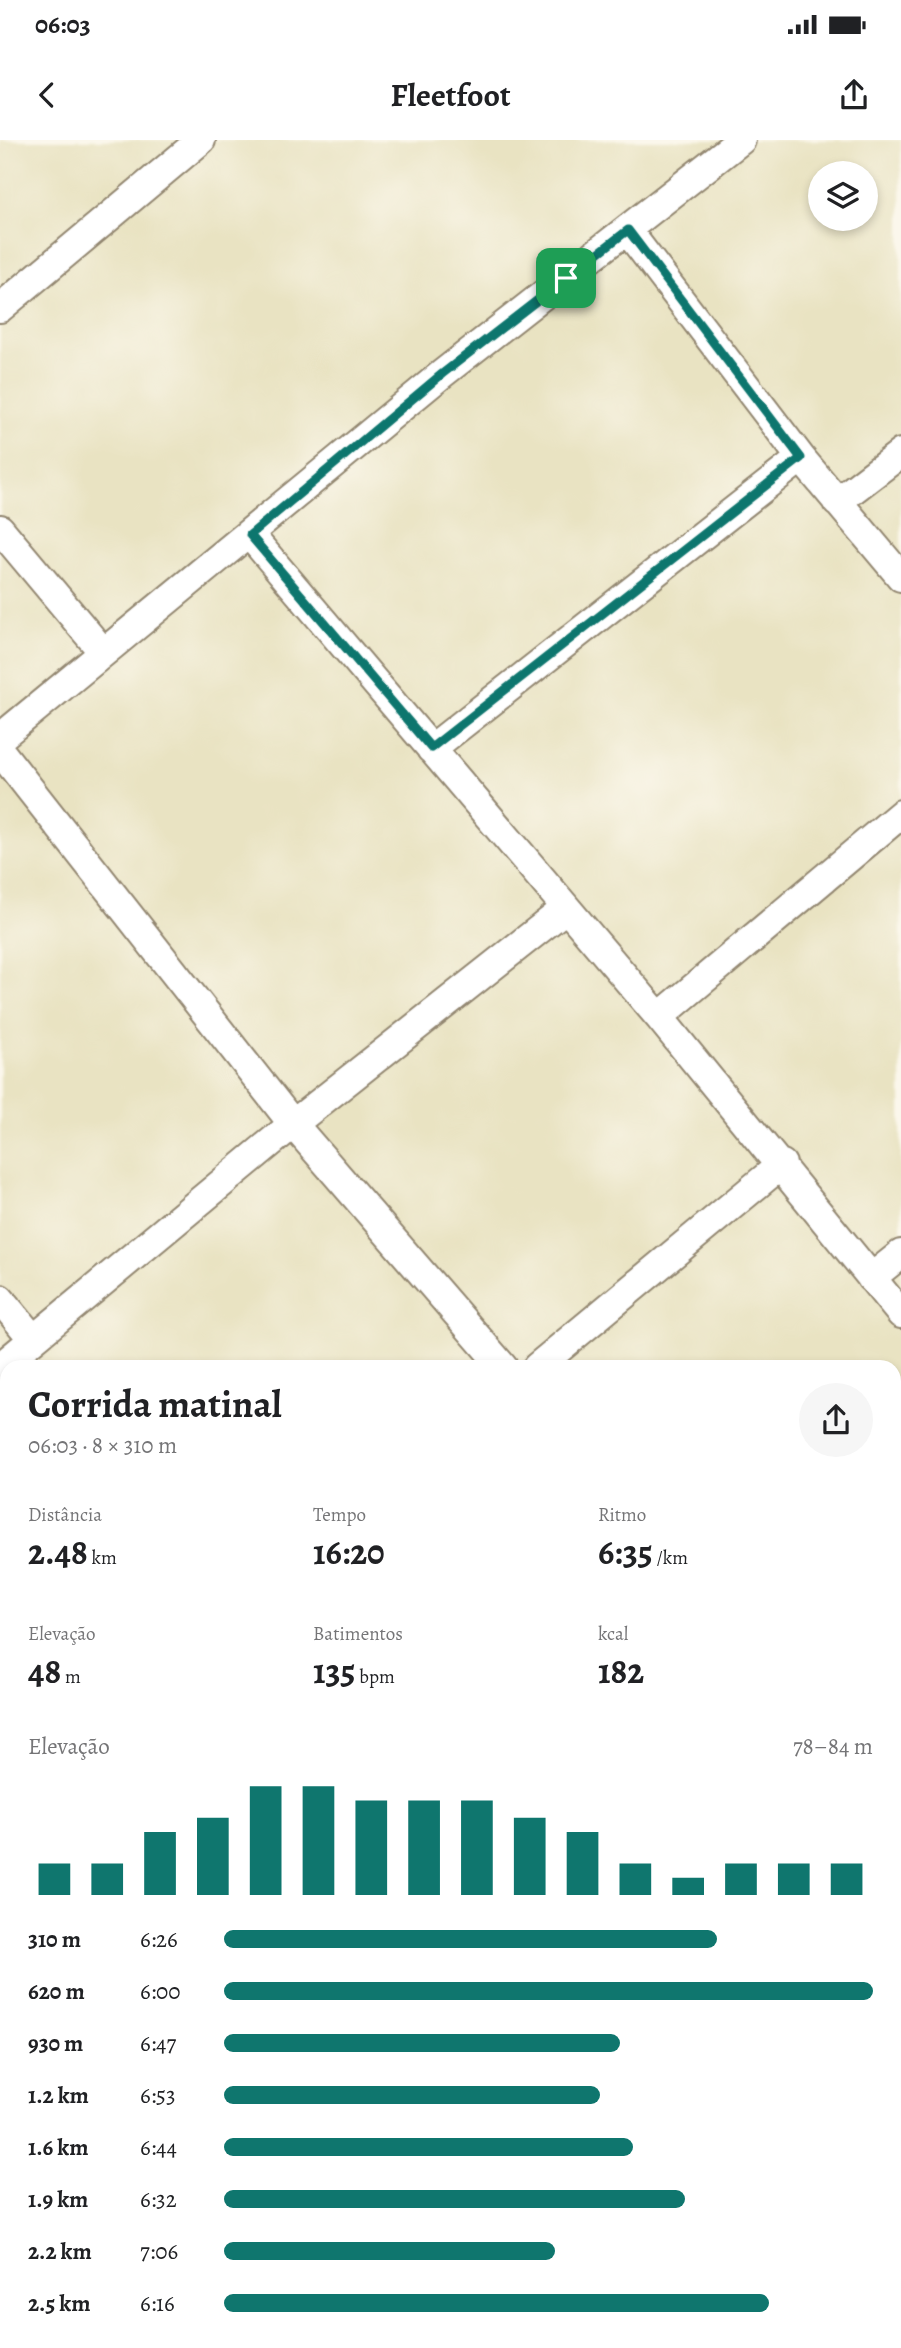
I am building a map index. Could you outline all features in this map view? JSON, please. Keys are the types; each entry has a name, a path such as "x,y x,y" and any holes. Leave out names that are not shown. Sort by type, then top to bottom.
{"street":[{"path":"0,308 201,140"},
{"path":"0,738 250,535 442,374 741,140"},
{"path":"628,230 801,458 901,577"},
{"path":"837,502 901,453"},
{"path":"431,748 801,458"},
{"path":"0,528 103,652"},
{"path":"250,535 782,1164 901,1314"},
{"path":"0,751 293,1124 497,1360"},
{"path":"659,1017 901,814"},
{"path":"8,1360 293,1124 565,909"},
{"path":"545,1360 782,1164"},
{"path":"871,1278 901,1254"},
{"path":"0,1299 33,1339"}],"route":[{"path":"628,230 801,458 431,748 250,535 442,374 566,278 628,230"}]}
